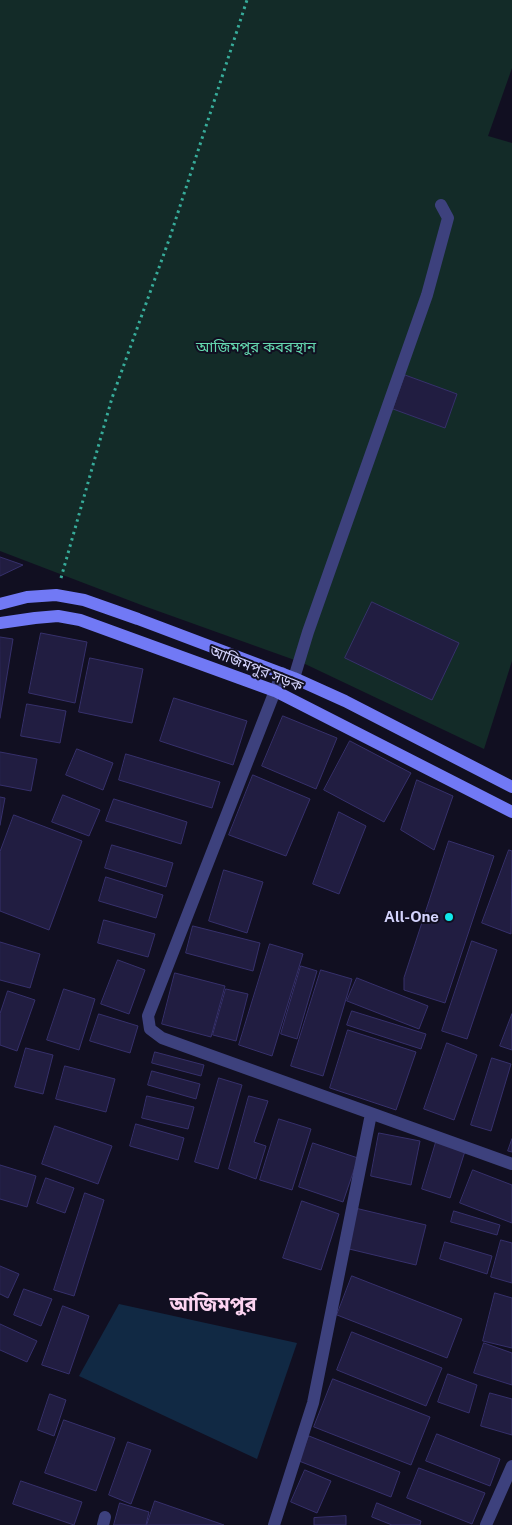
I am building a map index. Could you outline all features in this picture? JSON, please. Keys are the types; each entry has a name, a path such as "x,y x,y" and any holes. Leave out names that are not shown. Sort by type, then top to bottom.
{"main road":[{"name":"আজিমপুর সড়ক","path":"0,604 27,597 56,595 84,600 288,675 345,701 512,787"},
{"name":"আজিমপুর সড়ক","path":"0,623 58,616 80,620 275,691 512,812"}],"street":[{"path":"441,205 448,218 427,295 311,622 288,675 275,691 148,1016 150,1030 162,1038 512,1164"},
{"path":"274,1525 313,1403 371,1114"},
{"path":"486,1525 512,1466"}],"path":[{"path":"56,595 112,398 170,237 247,0"}],"green space":[{"name":"আজিমপুর কবরস্থান","path":"0,0 512,0 512,68 488,136 512,143 512,661 484,749 303,663 144,606 0,551"}],"water":[{"path":"119,1304 297,1343 257,1459 79,1376"}],"building":[{"path":"405,375 457,394 445,428 393,409"},
{"path":"0,557 23,565 0,576"},
{"path":"372,602 459,643 432,700 345,658"},
{"path":"41,633 87,642 75,703 29,693"},
{"path":"0,637 13,639 0,718"},
{"path":"90,658 143,669 132,723 79,712"},
{"path":"174,698 247,721 233,765 160,741"},
{"path":"27,704 66,711 60,743 21,736"},
{"path":"283,716 337,738 316,789 262,766"},
{"path":"350,741 411,773 384,822 324,790"},
{"path":"77,749 113,763 103,790 66,775"},
{"path":"0,752 37,759 31,791 0,785"},
{"path":"126,754 220,782 212,808 119,780"},
{"path":"253,775 310,799 286,856 229,835"},
{"path":"417,780 453,796 434,850 401,830"},
{"path":"63,795 100,810 89,836 52,822"},
{"path":"0,797 5,798 0,825"},
{"path":"114,799 187,822 181,844 106,821"},
{"path":"339,812 366,826 339,894 313,884"},
{"path":"14,815 82,841 49,930 0,911 0,852"},
{"name":"All-One","path":"449,841 494,856 445,1003 404,990 404,978"},
{"path":"112,845 173,863 166,887 105,868"},
{"path":"509,850 512,851 511,934 482,923"},
{"path":"224,870 263,882 247,933 209,921"},
{"path":"106,877 163,895 156,918 99,901"},
{"path":"104,920 155,934 148,957 98,943"},
{"path":"193,926 260,943 253,971 186,953"},
{"path":"472,941 497,950 467,1039 442,1031"},
{"path":"0,942 40,954 30,988 0,980"},
{"path":"270,944 303,954 272,1056 239,1045"},
{"path":"118,960 145,970 129,1014 101,1004"},
{"path":"301,966 317,971 297,1039 281,1034"},
{"path":"321,970 352,979 323,1076 291,1066"},
{"path":"175,973 225,986 211,1037 162,1024"},
{"path":"357,978 428,1006 419,1029 347,1001"},
{"path":"64,989 95,999 79,1050 47,1040"},
{"path":"226,989 248,994 236,1041 213,1035"},
{"path":"8,991 35,1000 17,1051 0,1045 0,1014"},
{"path":"352,1011 426,1034 421,1049 347,1025"},
{"path":"99,1014 138,1026 130,1053 90,1041"},
{"path":"512,1014 512,1050 500,1046"},
{"path":"348,1030 416,1052 396,1110 330,1088"},
{"path":"447,1043 477,1055 454,1120 424,1109"},
{"path":"26,1048 53,1055 43,1094 15,1087"},
{"path":"155,1052 204,1065 201,1076 152,1063"},
{"path":"492,1058 511,1064 491,1131 471,1125"},
{"path":"65,1066 115,1079 106,1112 56,1099"},
{"path":"152,1071 200,1084 196,1099 148,1085"},
{"path":"219,1078 242,1085 218,1169 195,1162"},
{"path":"147,1096 194,1107 188,1129 142,1118"},
{"path":"249,1096 268,1101 254,1142 266,1146 256,1179 229,1169"},
{"path":"279,1119 311,1129 292,1190 260,1180"},
{"path":"136,1124 184,1138 178,1160 130,1146"},
{"path":"55,1126 112,1146 98,1184 42,1164"},
{"path":"379,1133 420,1141 411,1185 371,1176"},
{"path":"437,1139 466,1148 450,1198 422,1189"},
{"path":"512,1139 512,1152 508,1151"},
{"path":"313,1143 358,1158 343,1202 299,1187"},
{"path":"0,1165 36,1176 27,1207 0,1199"},
{"path":"473,1170 512,1185 512,1223 460,1203"},
{"path":"46,1178 74,1188 65,1213 37,1203"},
{"path":"85,1193 104,1200 74,1296 54,1290"},
{"path":"302,1201 339,1214 321,1270 283,1258"},
{"path":"355,1208 426,1225 416,1265 345,1248"},
{"path":"454,1211 500,1225 497,1235 451,1222"},
{"path":"501,1240 512,1243 512,1283 491,1277"},
{"path":"445,1242 492,1256 487,1274 440,1259"},
{"path":"0,1266 19,1274 8,1298 0,1294"},
{"path":"352,1276 462,1319 447,1358 337,1315"},
{"path":"24,1289 52,1299 41,1326 14,1315"},
{"path":"495,1293 512,1298 512,1348 483,1341"},
{"path":"63,1306 89,1316 69,1374 42,1365"},
{"path":"0,1324 37,1341 27,1362 0,1350"},
{"path":"352,1332 442,1368 426,1406 337,1370"},
{"path":"484,1343 512,1353 512,1385 474,1373"},
{"path":"448,1374 477,1385 469,1413 438,1402"},
{"path":"333,1379 430,1417 411,1465 314,1427"},
{"path":"490,1393 512,1399 512,1435 481,1426"},
{"path":"50,1394 66,1400 54,1436 38,1430"},
{"path":"64,1420 115,1438 96,1491 45,1473"},
{"path":"437,1434 500,1459 490,1486 426,1461"},
{"path":"309,1436 400,1472 391,1497 299,1461"},
{"path":"128,1442 151,1450 131,1504 109,1495"},
{"path":"419,1468 485,1493 472,1524 407,1498"},
{"path":"305,1470 331,1481 317,1513 291,1502"},
{"path":"21,1481 82,1502 74,1525 13,1504"},
{"path":"155,1501 224,1525 147,1525"},
{"path":"120,1503 149,1512 146,1525 114,1525"},
{"path":"377,1503 421,1521 420,1525 392,1525 372,1517"},
{"path":"346,1516 346,1525 314,1525 314,1518"}],"place":[{"name":"All-One","path":"449,917"}],"district":[{"name":"আজিমপুর","path":"213,1305"}]}
